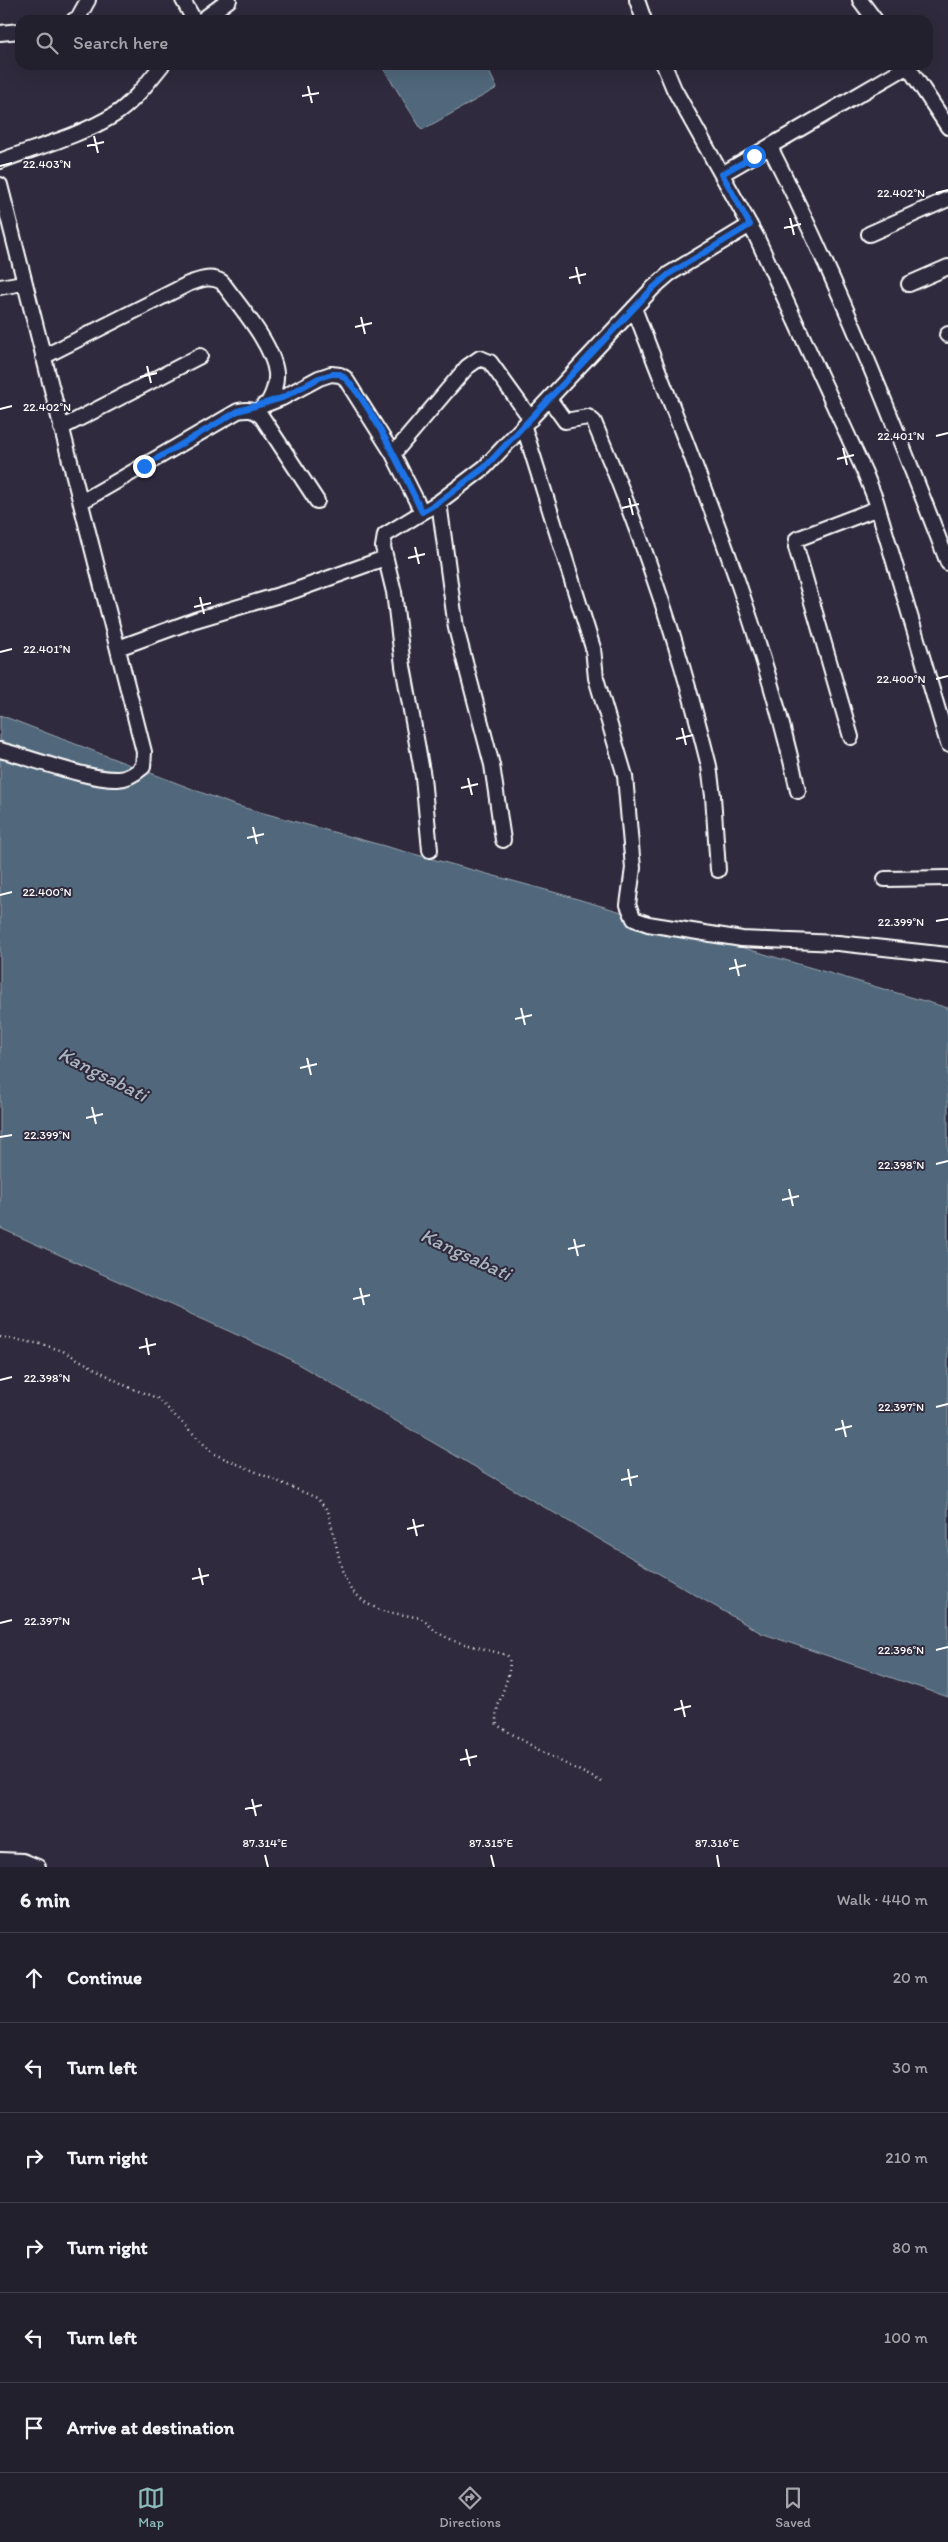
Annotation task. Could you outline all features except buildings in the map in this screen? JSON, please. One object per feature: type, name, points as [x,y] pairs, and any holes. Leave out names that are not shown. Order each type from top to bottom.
[{"type":"street","points":[[80,15],[88,0]]},
{"type":"street","points":[[183,0],[191,15]]},
{"type":"street","points":[[209,15],[229,0]]},
{"type":"street","points":[[637,0],[642,15]]},
{"type":"street","points":[[860,0],[871,15]]},
{"type":"street","points":[[0,33],[15,32]]},
{"type":"street","points":[[0,161],[84,129],[115,114],[141,92],[158,70]]},
{"type":"street","points":[[666,70],[674,88],[750,225],[865,473],[878,508],[948,744]]},
{"type":"street","points":[[722,174],[900,70]]},
{"type":"street","points":[[910,70],[948,127]]},
{"type":"street","points":[[770,147],[807,219],[875,378],[948,563]]},
{"type":"street","points":[[0,185],[23,283],[144,752],[143,767],[134,774],[120,779],[97,777],[0,750]]},
{"type":"street","points":[[869,234],[948,198]]},
{"type":"street","points":[[430,850],[422,769],[403,666],[394,592],[385,558],[383,540],[385,535],[439,502],[485,467],[550,400],[634,308],[669,274],[750,225]]},
{"type":"street","points":[[908,284],[948,267]]},
{"type":"street","points":[[42,357],[188,284],[209,278],[222,282],[273,358],[276,374],[275,391],[268,403]]},
{"type":"street","points":[[0,287],[23,283]]},
{"type":"street","points":[[634,308],[743,600],[774,691],[798,791]]},
{"type":"street","points":[[61,428],[200,356]]},
{"type":"street","points":[[393,454],[466,367],[480,358],[490,362],[528,423],[593,648],[596,678],[625,776],[633,868],[628,905],[634,919],[648,924],[725,937],[838,943],[948,955]]},
{"type":"street","points":[[81,502],[238,411],[268,403],[298,390],[319,378],[340,374],[355,391],[393,454],[422,512]]},
{"type":"street","points":[[550,400],[565,421],[584,416],[594,422],[650,561],[709,766],[714,796],[718,870]]},
{"type":"street","points":[[247,409],[256,411],[262,416],[317,501]]},
{"type":"street","points":[[439,502],[456,628],[492,765],[503,840]]},
{"type":"street","points":[[852,737],[796,547],[797,539],[878,508]]},
{"type":"street","points":[[118,648],[195,620],[296,590],[385,558]]},
{"type":"street","points":[[884,879],[948,878]]},
{"type":"street","points":[[0,1860],[23,1861],[38,1867]]},
{"type":"path","points":[[0,1337],[41,1344],[63,1351],[128,1387],[157,1398],[214,1454],[317,1498],[328,1511],[343,1574],[351,1590],[366,1603],[382,1611],[421,1618],[438,1632],[454,1641],[507,1655],[510,1665],[496,1714],[497,1724],[544,1752],[602,1782]]},
{"type":"water","points":[[384,70],[488,70],[497,88],[422,130]]},
{"type":"water","name":"Kangsabati","points":[[0,715],[234,805],[557,893],[948,1008],[948,1697],[761,1633],[284,1356],[0,1228]]},
{"type":"route","points":[[144,466],[238,411],[282,398],[319,378],[340,374],[355,391],[375,422],[422,512],[463,485],[485,467],[653,288],[669,274],[750,225],[722,174],[754,156]]}]
